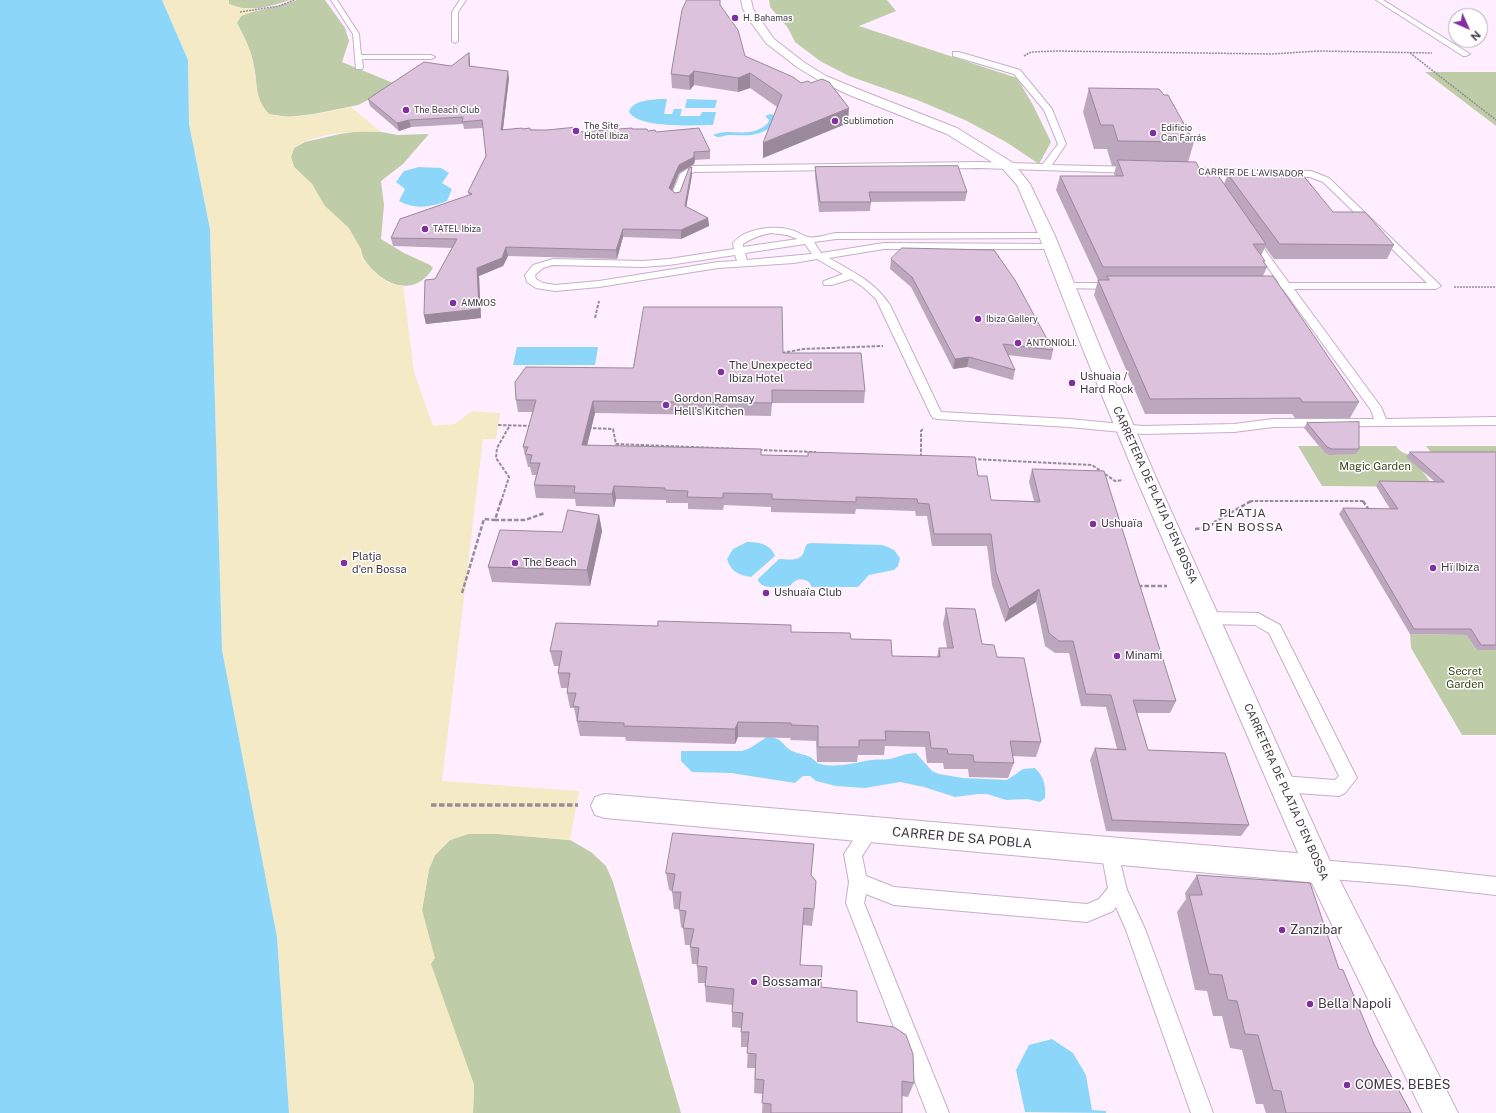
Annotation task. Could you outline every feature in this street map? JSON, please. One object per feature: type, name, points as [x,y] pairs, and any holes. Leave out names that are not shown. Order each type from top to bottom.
[{"type":"street","name":"CARRETERA DE PLATJA D'EN BOSSA","points":[[746,0],[748,9],[755,21],[770,41],[801,65],[822,78],[844,88],[952,131],[1008,166],[1023,184],[1049,241],[1147,480],[1319,869],[1441,1113]]},
{"type":"street","name":"CARRER DE SA POBLA","points":[[605,806],[1319,869]]},
{"type":"lane","points":[[334,0],[356,34],[359,67]]},
{"type":"lane","points":[[455,41],[455,12],[463,0]]},
{"type":"lane","points":[[1379,0],[1466,54]]},
{"type":"lane","points":[[956,54],[1017,72],[1048,109],[1062,144],[1045,168]]},
{"type":"lane","points":[[358,57],[431,57]]},
{"type":"lane","points":[[676,197],[684,174],[692,170],[1008,166],[1147,171]]},
{"type":"lane","name":"CARRER DE L'AVISADOR","points":[[1170,171],[1311,174],[1326,180],[1436,286]]},
{"type":"lane","points":[[743,263],[738,251],[738,243],[746,237],[768,226],[807,240],[819,256],[869,285],[879,295],[937,415],[1143,430],[1234,428],[1273,422],[1381,423],[1496,421]]},
{"type":"lane","points":[[1247,231],[1377,410],[1381,423]]},
{"type":"lane","points":[[836,236],[1049,241],[897,246],[794,260],[743,263],[664,273],[599,284],[556,288],[540,286],[531,280],[530,275],[533,270],[540,265],[553,262],[643,264],[836,236]]},
{"type":"lane","points":[[828,283],[851,275]]},
{"type":"lane","points":[[1067,286],[1122,286]]},
{"type":"lane","points":[[1247,286],[1436,286]]},
{"type":"lane","points":[[1209,618],[1258,619],[1275,629],[1348,778],[1339,788],[1282,784]]},
{"type":"lane","points":[[870,830],[853,854],[858,882],[855,903],[938,1113]]},
{"type":"lane","points":[[1110,851],[1118,890],[1135,929],[1202,1113]]},
{"type":"lane","points":[[1319,869],[1405,876],[1496,886]]},
{"type":"lane","points":[[858,882],[894,896],[1087,913],[1106,905],[1118,890]]},
{"type":"path","points":[[240,12],[279,6],[294,0]]},
{"type":"path","points":[[1017,72],[1022,66],[1021,57],[1032,52],[1056,51],[1271,54],[1319,51],[1466,54]]},
{"type":"path","points":[[1409,53],[1496,120]]},
{"type":"path","points":[[1436,286],[1496,287]]},
{"type":"path","points":[[595,318],[596,309]]},
{"type":"path","points":[[782,353],[802,349],[903,344]]},
{"type":"path","points":[[832,355],[833,348]]},
{"type":"path","points":[[791,351],[795,355]]},
{"type":"path","points":[[913,456],[921,457],[921,431],[937,415]]},
{"type":"path","points":[[498,425],[538,426]]},
{"type":"path","points":[[495,520],[500,502],[507,489],[509,477],[496,458],[497,448],[511,425]]},
{"type":"path","points":[[583,428],[613,429],[616,444],[748,449]]},
{"type":"path","points":[[756,450],[819,452]]},
{"type":"path","points":[[794,458],[795,451]]},
{"type":"path","points":[[968,459],[1092,465],[1115,481],[1147,480]]},
{"type":"path","points":[[1170,530],[1204,528],[1252,501],[1363,501],[1372,514]]},
{"type":"path","points":[[462,593],[484,519],[525,520],[544,513]]},
{"type":"path","points":[[1131,586],[1195,586]]},
{"type":"path","points":[[431,805],[605,806]]},
{"type":"green space","points":[[229,0],[290,0],[267,7],[252,9],[236,7],[229,4]]},
{"type":"green space","points":[[297,0],[325,0],[345,28],[349,41],[342,62],[403,87],[358,105],[314,114],[288,117],[269,114],[261,103],[257,92],[251,55],[237,23],[241,16],[247,13],[279,6]]},
{"type":"green space","points":[[769,0],[887,0],[896,11],[859,26],[1017,78],[1033,105],[1051,142],[1039,164],[1006,142],[965,120],[917,100],[849,76],[820,61],[795,42],[788,28],[770,7]]},
{"type":"green space","points":[[1425,72],[1496,72],[1496,126]]},
{"type":"green space","points":[[360,131],[381,132],[398,135],[429,134],[403,164],[381,181],[384,205],[381,239],[433,268],[426,277],[411,285],[403,286],[394,284],[378,275],[371,268],[364,259],[361,249],[324,206],[312,184],[294,167],[291,157],[294,148],[305,142]]},
{"type":"green space","name":"Magic Garden","points":[[1298,446],[1319,446],[1324,452],[1353,446],[1396,446],[1399,450],[1407,454],[1417,455],[1432,454],[1426,446],[1496,446],[1496,458],[1423,472],[1434,487],[1322,486]]},
{"type":"green space","name":"Secret Garden","points":[[1410,634],[1466,635],[1477,650],[1496,650],[1496,735],[1462,735],[1411,648]]},
{"type":"green space","points":[[468,834],[499,834],[570,840],[591,852],[606,866],[613,882],[681,1113],[473,1113],[474,1085],[430,964],[422,910],[429,869],[435,855],[450,840]]},
{"type":"sand","name":"Platja d'en Bossa","points":[[162,0],[229,0],[229,4],[242,8],[254,8],[255,11],[241,16],[237,23],[251,55],[257,92],[261,103],[269,114],[289,117],[351,107],[381,132],[348,132],[324,136],[303,143],[294,148],[291,157],[294,167],[312,184],[325,206],[349,228],[361,249],[362,258],[374,272],[387,282],[395,285],[403,285],[414,372],[433,426],[455,424],[472,411],[500,413],[496,439],[483,439],[442,781],[579,791],[570,840],[499,834],[468,834],[450,840],[435,855],[429,869],[422,910],[435,958],[431,964],[474,1085],[473,1113],[289,1113],[277,937],[222,650],[210,229],[189,124],[188,60]]},
{"type":"water","points":[[0,0],[162,0],[188,60],[189,124],[210,229],[222,650],[277,937],[289,1113],[0,1113]]},
{"type":"water","points":[[667,99],[664,114],[672,114],[674,109],[682,109],[680,116],[700,116],[702,112],[716,112],[713,125],[655,124],[635,117],[629,112],[633,105],[637,103]]},
{"type":"water","points":[[687,99],[717,100],[715,108],[685,108]]},
{"type":"water","points":[[770,114],[774,115],[772,127],[760,133],[719,137],[713,135],[727,132],[754,131],[768,123],[769,120],[765,116]]},
{"type":"water","points":[[419,167],[441,168],[449,173],[442,183],[452,189],[447,201],[435,205],[417,207],[399,201],[405,189],[396,182],[404,171]]},
{"type":"water","points":[[517,347],[598,347],[595,365],[513,365]]},
{"type":"water","points":[[747,542],[764,544],[773,552],[775,556],[751,577],[733,570],[727,559],[733,549]]},
{"type":"water","points":[[807,544],[882,545],[894,550],[900,558],[898,566],[894,570],[869,575],[858,587],[812,587],[809,582],[801,579],[796,580],[790,586],[771,587],[760,583],[758,579],[779,559],[792,560],[801,557]]},
{"type":"water","points":[[767,737],[779,740],[792,751],[810,757],[819,763],[826,765],[852,764],[889,759],[916,753],[932,771],[939,774],[963,778],[1007,780],[1023,769],[1035,768],[1044,782],[1045,798],[1040,802],[1027,799],[1006,800],[987,794],[955,797],[924,787],[900,782],[865,788],[836,786],[816,781],[810,776],[803,776],[795,783],[731,773],[692,772],[681,761],[681,751],[742,751],[750,748]]},
{"type":"water","points":[[1052,1039],[1073,1053],[1086,1075],[1092,1110],[1106,1111],[1106,1113],[1025,1112],[1016,1070],[1029,1045]]},
{"type":"building","points":[[687,0],[720,0],[720,5],[738,30],[745,56],[793,77],[801,83],[808,81],[811,83],[822,79],[829,82],[849,108],[763,143],[782,95],[750,73],[738,78],[694,71],[689,76],[671,74],[682,10]]},
{"type":"building","points":[[469,53],[469,66],[508,71],[501,130],[530,128],[530,130],[547,130],[577,127],[579,132],[632,128],[647,129],[648,131],[655,130],[656,132],[699,128],[710,151],[694,152],[694,157],[679,165],[669,188],[675,193],[680,192],[689,168],[692,167],[685,206],[708,218],[681,230],[623,229],[616,250],[506,247],[502,258],[477,268],[479,309],[424,315],[425,280],[435,279],[457,239],[391,238],[400,219],[472,194],[468,192],[486,156],[482,120],[462,122],[463,117],[409,120],[397,123],[368,99],[424,62],[451,66]]},
{"type":"building","points":[[1089,88],[1159,89],[1164,95],[1168,95],[1194,142],[1118,141],[1113,125],[1101,125]]},
{"type":"building","points":[[1118,160],[1196,162],[1202,174],[1217,174],[1266,244],[1253,244],[1265,261],[1263,261],[1267,267],[1103,267],[1060,176],[1123,176]]},
{"type":"building","points":[[958,166],[967,192],[869,192],[871,202],[820,202],[815,167]]},
{"type":"building","points":[[1228,174],[1302,174],[1333,212],[1365,212],[1394,245],[1280,244]]},
{"type":"building","name":"Ibiza Gallery","points":[[902,248],[994,250],[1015,280],[1053,350],[1003,344],[1015,370],[969,357],[955,359],[912,277],[891,259]]},
{"type":"building","points":[[1107,276],[1273,276],[1359,402],[1303,402],[1300,398],[1150,399],[1098,280],[1109,280]]},
{"type":"building","points":[[644,307],[782,307],[783,353],[861,353],[865,391],[772,390],[772,403],[593,401],[582,445],[761,449],[761,455],[808,456],[808,452],[975,457],[978,476],[987,476],[991,500],[1040,502],[1032,469],[1104,471],[1176,701],[1133,700],[1148,750],[1225,753],[1249,825],[1112,820],[1095,748],[1126,750],[1111,695],[1086,694],[1073,641],[1059,641],[1049,633],[1039,589],[1009,609],[996,572],[991,534],[934,534],[929,504],[918,503],[917,499],[856,497],[856,502],[772,499],[772,494],[723,493],[723,498],[687,497],[688,491],[665,490],[665,488],[614,486],[612,494],[574,493],[575,486],[534,485],[540,463],[530,463],[532,455],[525,454],[528,447],[523,447],[536,400],[516,400],[515,382],[526,367],[633,368]]},
{"type":"building","points":[[1359,422],[1359,449],[1332,449],[1327,447],[1307,423]]},
{"type":"building","name":"Hï Ibiza","points":[[1410,452],[1496,452],[1496,645],[1481,645],[1471,629],[1414,629],[1343,508],[1398,509],[1379,481],[1444,482]]},
{"type":"building","points":[[568,510],[599,515],[587,570],[488,567],[500,530],[562,532]]},
{"type":"building","points":[[946,608],[975,609],[982,644],[994,645],[997,657],[1024,658],[1041,742],[1010,741],[1014,763],[974,762],[973,755],[948,754],[947,749],[931,748],[929,732],[885,731],[886,740],[859,740],[859,747],[818,747],[818,726],[791,725],[791,723],[738,722],[735,729],[624,726],[624,723],[577,721],[579,707],[573,706],[576,693],[567,693],[570,673],[558,673],[562,651],[550,651],[556,623],[658,626],[658,621],[791,625],[791,632],[850,633],[851,639],[891,640],[892,656],[940,657],[939,648],[953,648]]},
{"type":"building","name":"Bossamar","points":[[673,833],[814,844],[811,875],[816,881],[814,909],[804,908],[800,965],[822,966],[821,987],[857,991],[857,1022],[894,1027],[906,1035],[913,1054],[914,1083],[902,1081],[902,1113],[771,1113],[771,1104],[762,1103],[764,1080],[755,1079],[756,1054],[747,1053],[749,1032],[741,1032],[743,1013],[732,1012],[734,989],[705,986],[707,967],[697,966],[699,948],[690,947],[694,929],[683,928],[686,911],[679,910],[681,892],[672,892],[675,874],[666,873]]},
{"type":"building","points":[[1197,875],[1310,883],[1339,969],[1343,970],[1374,1044],[1411,1113],[1286,1113],[1281,1091],[1273,1090],[1258,1035],[1245,1034],[1237,1001],[1228,1000],[1222,975],[1209,974],[1189,895],[1202,895]]},
{"type":"place","name":"H. Bahamas","points":[[735,18]]},
{"type":"place","name":"The Beach Club","points":[[406,110]]},
{"type":"place","name":"Sublimotion","points":[[835,121]]},
{"type":"place","name":"The Site Hotel Ibiza","points":[[576,131]]},
{"type":"place","name":"Edificio Can Farrás","points":[[1153,133]]},
{"type":"place","name":"TATEL Ibiza","points":[[425,229]]},
{"type":"place","name":"AMMOS","points":[[453,303]]},
{"type":"place","name":"Ibiza Gallery","points":[[978,319]]},
{"type":"place","name":"ANTONIOLI.","points":[[1018,343]]},
{"type":"place","name":"The Unexpected Ibiza Hotel","points":[[721,372]]},
{"type":"place","name":"Ushuaia / Hard Rock","points":[[1072,383]]},
{"type":"place","name":"Gordon Ramsay Hell's Kitchen","points":[[666,405]]},
{"type":"place","name":"Ushuaïa","points":[[1093,524]]},
{"type":"place","name":"Platja d'en Bossa","points":[[344,563]]},
{"type":"place","name":"The Beach","points":[[515,563]]},
{"type":"place","name":"Hï Ibiza","points":[[1433,568]]},
{"type":"place","name":"Ushuaïa Club","points":[[766,593]]},
{"type":"place","name":"Minami","points":[[1117,656]]},
{"type":"place","name":"Zanzibar","points":[[1282,930]]},
{"type":"place","name":"Bossamar","points":[[754,982]]},
{"type":"place","name":"Bella Napoli","points":[[1310,1004]]},
{"type":"place","name":"COMES, BEBES","points":[[1347,1085]]},
{"type":"district","name":"PLATJA D'EN BOSSA","points":[[1243,520]]}]
